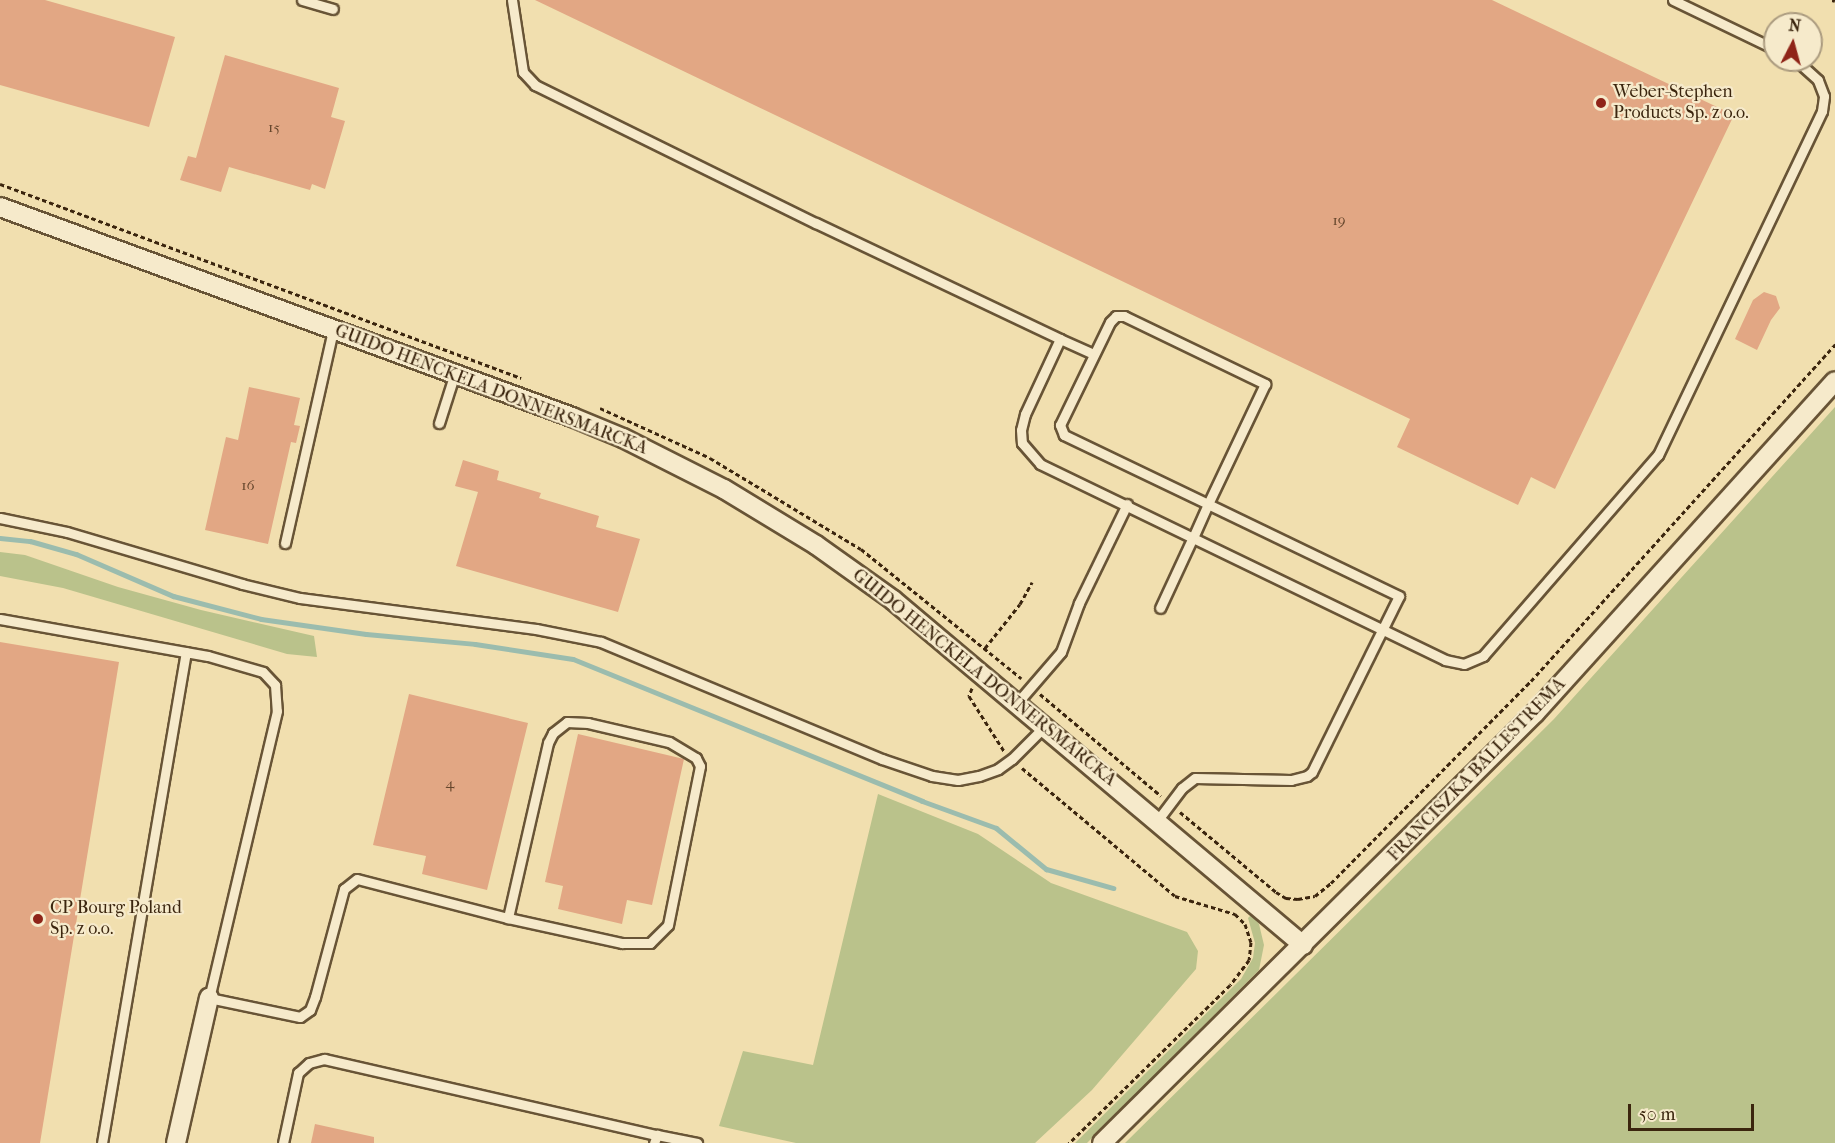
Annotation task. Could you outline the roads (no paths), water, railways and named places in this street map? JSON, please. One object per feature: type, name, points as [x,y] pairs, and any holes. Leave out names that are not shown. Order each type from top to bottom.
[{"type":"street","name":"GUIDO HENCKELA DONNERSMARCKA","points":[[0,207],[454,373],[623,438],[696,474],[763,511],[816,545],[893,600],[1303,945]]},
{"type":"street","name":"FRANCISZKA BALLESTREMA","points":[[1102,1143],[1542,706],[1835,381]]},
{"type":"street","points":[[176,1143],[209,998]]},
{"type":"lane","points":[[302,0],[333,9]]},
{"type":"lane","points":[[512,0],[523,72],[535,85],[816,223],[1094,354]]},
{"type":"lane","points":[[1673,0],[1763,43]]},
{"type":"lane","points":[[1060,339],[1025,414],[1020,430],[1022,443],[1040,464],[1127,504],[1445,660],[1464,664],[1483,656],[1658,455],[1822,111],[1824,96],[1818,80],[1811,72]]},
{"type":"lane","points":[[1157,821],[1182,788],[1195,778],[1291,780],[1307,777],[1316,767],[1399,596],[1208,504],[1064,435],[1060,425],[1110,322],[1116,316],[1124,316],[1265,384],[1208,504],[1160,608]]},
{"type":"lane","points":[[285,543],[333,330]]},
{"type":"lane","points":[[439,423],[454,373]]},
{"type":"lane","points":[[1017,703],[1061,652],[1079,603],[1127,504]]},
{"type":"lane","points":[[0,518],[67,532],[242,584],[300,598],[536,629],[601,642],[882,759],[932,776],[958,780],[998,769],[1012,759],[1045,726]]},
{"type":"lane","points":[[0,619],[186,652],[263,672],[275,685],[277,711],[209,998],[300,1017],[310,1010],[344,889],[357,879],[508,918],[622,943],[650,943],[668,925],[700,766],[696,758],[669,742],[588,723],[567,723],[553,733],[548,742],[508,918]]},
{"type":"lane","points":[[102,1143],[186,652]]},
{"type":"lane","points":[[283,1143],[298,1073],[309,1063],[324,1059],[656,1139],[697,1143]]},
{"type":"waterway","points":[[0,538],[30,541],[76,554],[173,596],[261,619],[366,634],[475,644],[573,659],[922,801],[996,828],[1046,869],[1113,888]]},
{"type":"place","name":"Weber-Stephen Products Sp. z o.o.","points":[[1601,103]]},
{"type":"place","name":"CP Bourg Poland Sp. z o.o.","points":[[38,919]]}]
